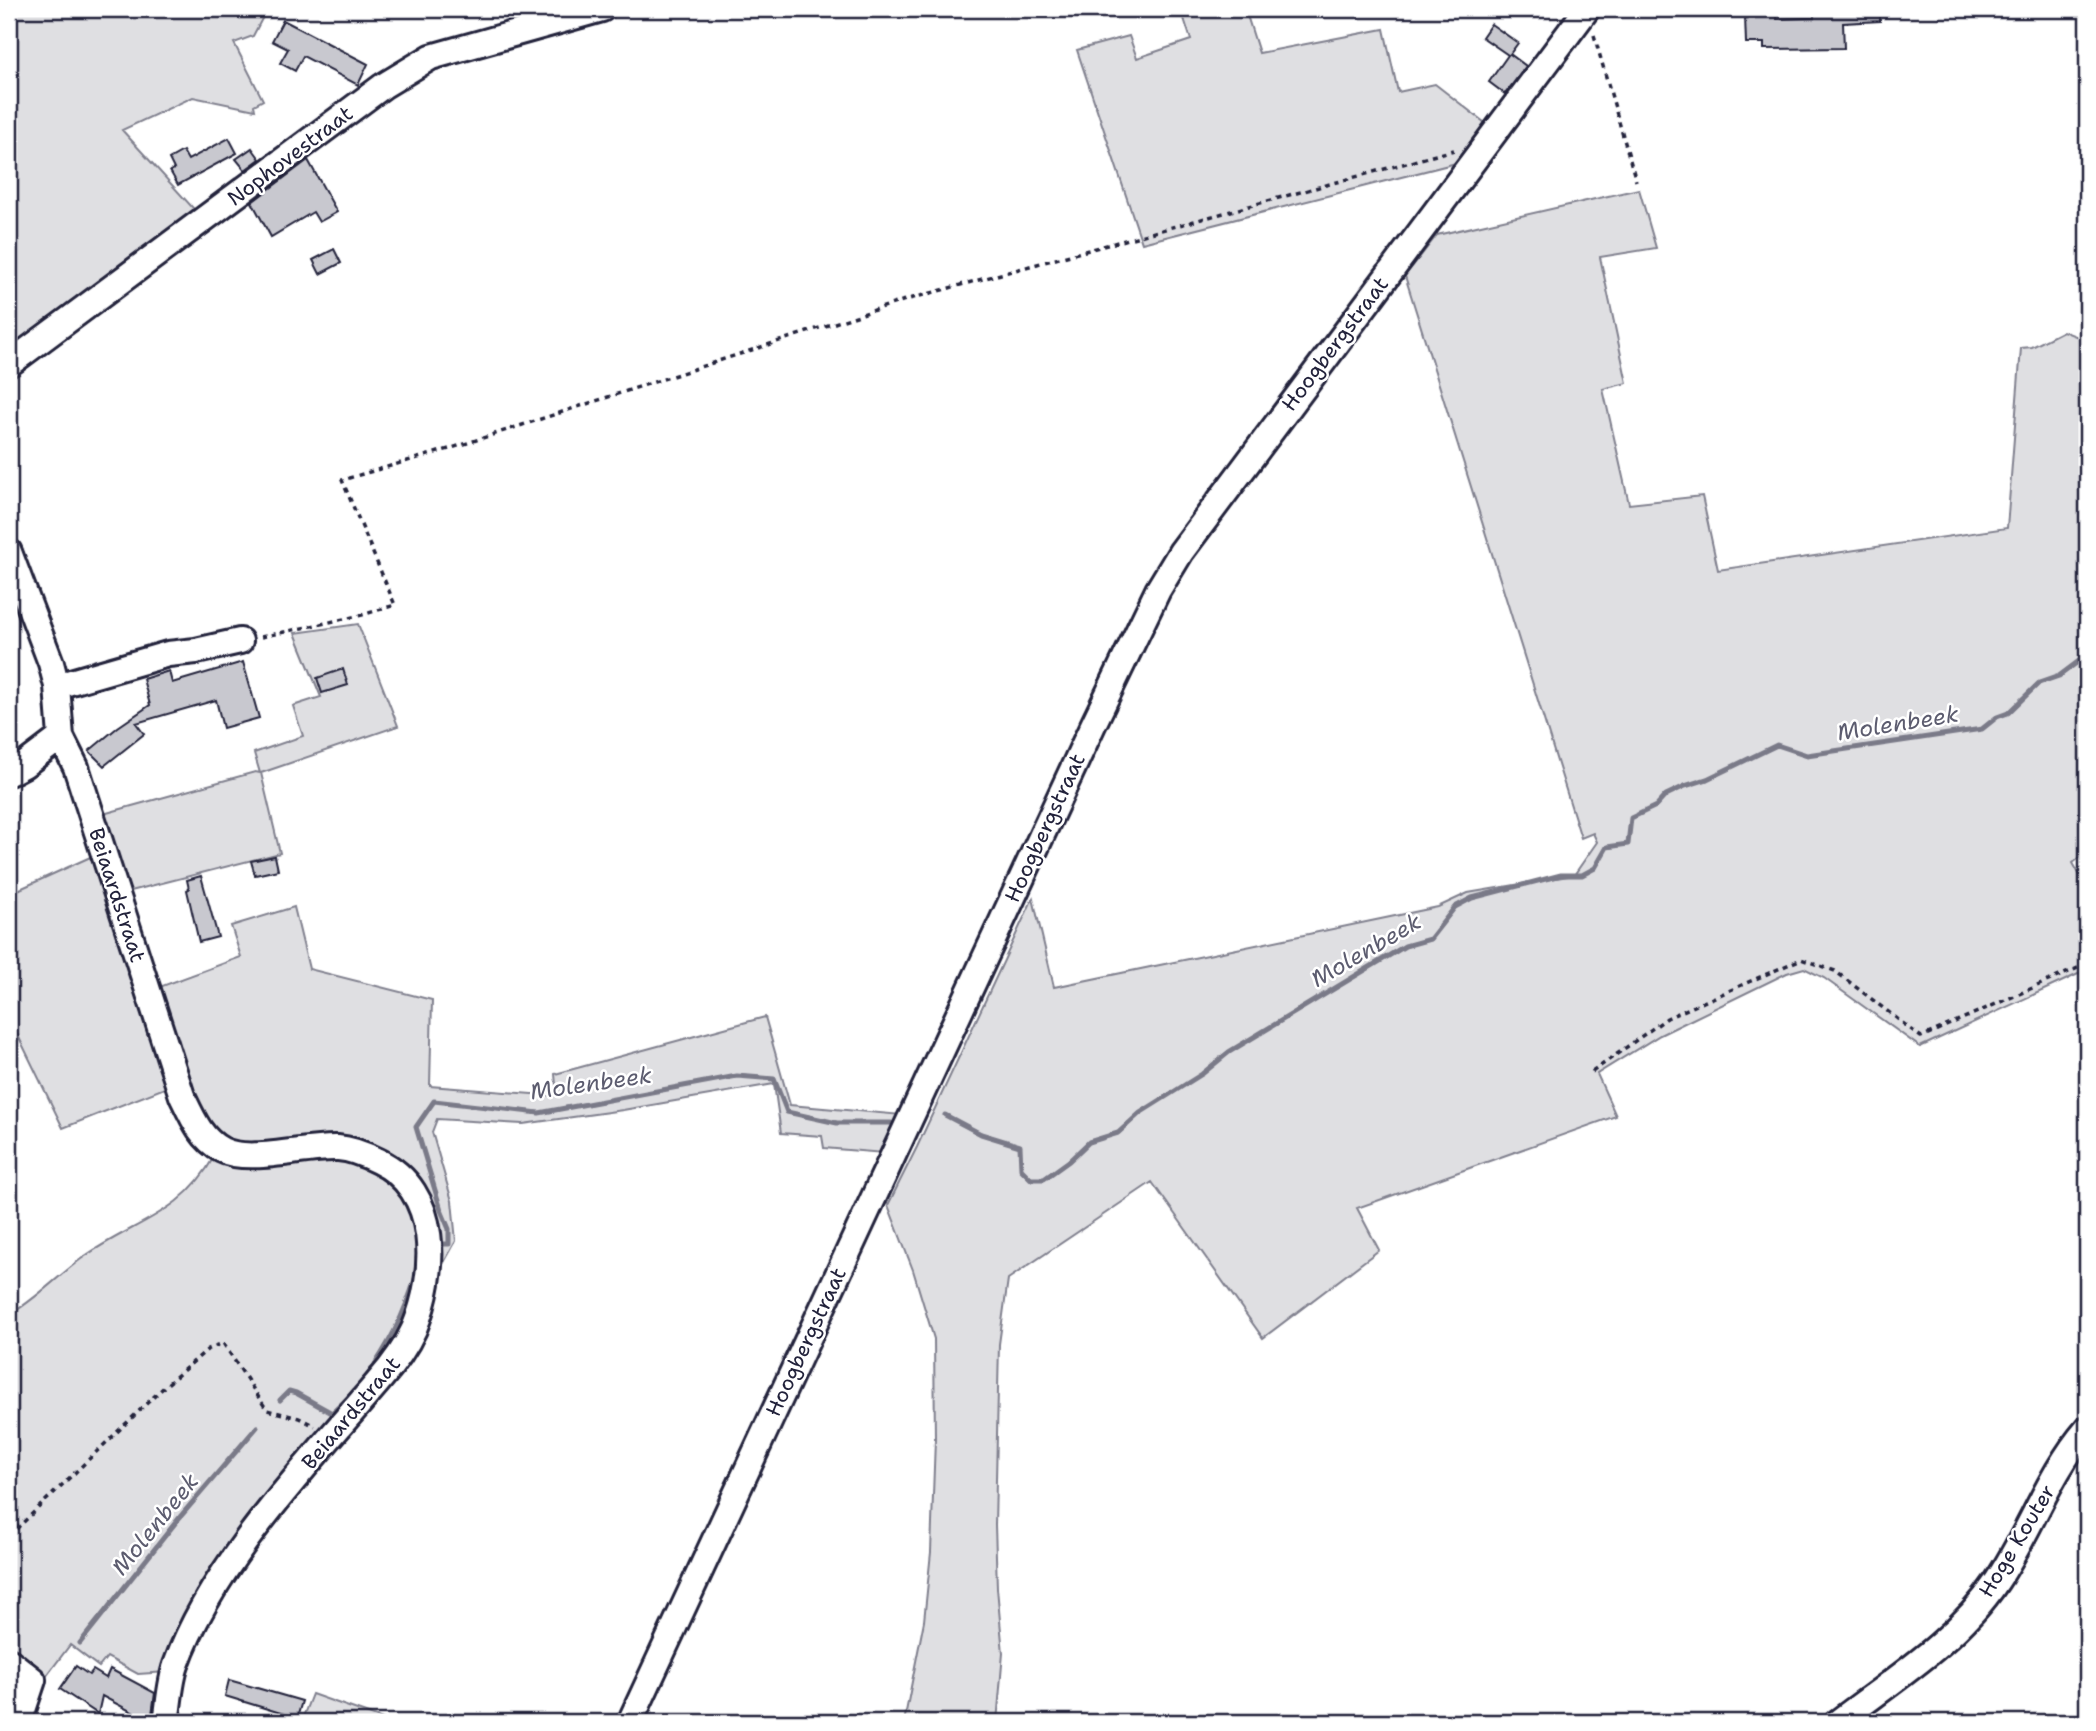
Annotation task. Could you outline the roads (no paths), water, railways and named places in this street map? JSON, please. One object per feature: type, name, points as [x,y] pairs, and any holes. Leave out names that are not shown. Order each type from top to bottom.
[{"type":"street","name":"Nophovestraat","points":[[9,364],[383,86],[419,63],[448,51],[602,9]]},
{"type":"street","name":"Hoogbergstraat","points":[[630,1722],[1081,750],[1158,590],[1181,552],[1259,445],[1587,9]]},
{"type":"street","name":"Beiaardstraat","points":[[9,552],[44,643],[57,686],[61,737],[76,767],[182,1096],[205,1138],[224,1152],[255,1155],[338,1148],[364,1154],[388,1166],[410,1184],[424,1211],[429,1243],[428,1271],[414,1328],[398,1359],[267,1514],[222,1577],[197,1619],[175,1667],[166,1722]]},
{"type":"street","points":[[57,686],[168,654],[240,641]]},
{"type":"street","points":[[9,773],[61,737]]},
{"type":"street","name":"Hoge Kouter","points":[[1838,1722],[1956,1629],[1978,1608],[2012,1557],[2065,1460],[2087,1429]]},
{"type":"street","points":[[9,1661],[33,1680],[19,1722]]},
{"type":"waterway","name":"Molenbeek","points":[[945,1115],[981,1134],[1020,1146],[1021,1169],[1031,1179],[1044,1179],[1089,1142],[1118,1133],[1140,1113],[1202,1074],[1229,1052],[1405,946],[1430,939],[1455,907],[1472,898],[1561,875],[1582,875],[1595,868],[1607,847],[1628,844],[1631,818],[1656,806],[1666,795],[1707,779],[1777,745],[1807,755],[1982,729],[1997,717],[2008,713],[2039,683],[2059,676],[2087,655]]},
{"type":"waterway","name":"Molenbeek","points":[[440,1244],[449,1244],[449,1229],[416,1127],[434,1101],[539,1113],[737,1076],[774,1079],[787,1112],[837,1123],[891,1123]]},
{"type":"waterway","name":"Molenbeek","points":[[365,1379],[395,1330],[416,1276]]},
{"type":"waterway","name":"Molenbeek","points":[[280,1400],[289,1391],[332,1413],[354,1392]]},
{"type":"waterway","name":"Molenbeek","points":[[80,1643],[180,1517],[257,1427]]}]
